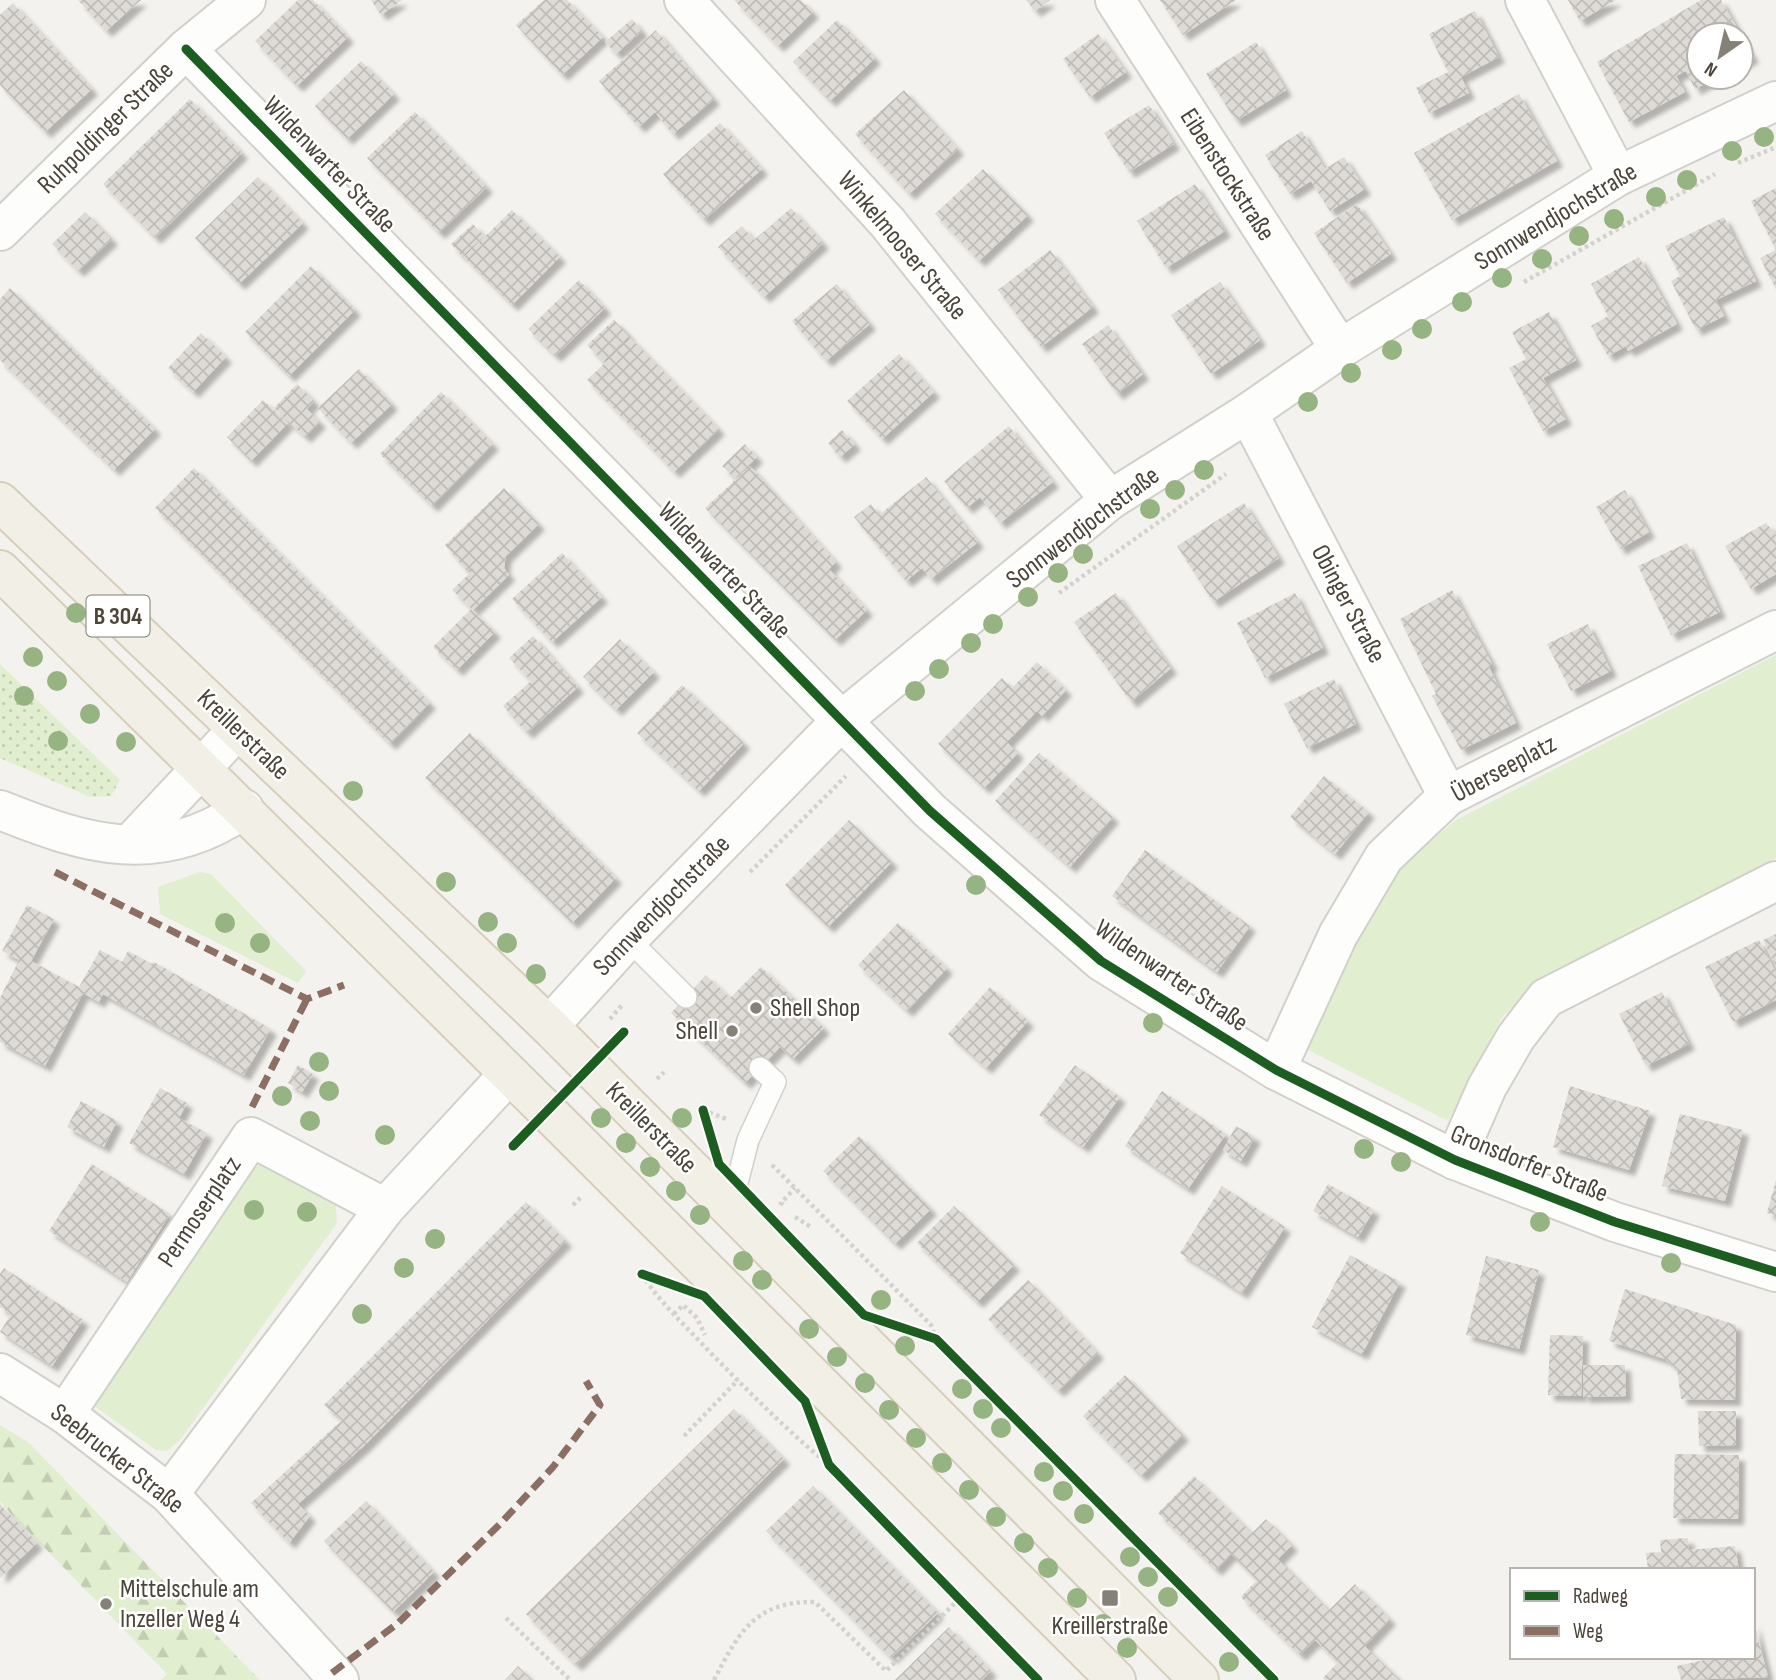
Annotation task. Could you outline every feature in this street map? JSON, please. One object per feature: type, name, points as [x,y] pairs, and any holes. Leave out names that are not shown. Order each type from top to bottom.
[{"type":"main road","name":"Kreillerstraße","points":[[0,502],[549,1026],[1199,1680]]},
{"type":"main road","name":"Kreillerstraße","points":[[0,570],[244,809],[1116,1680]]},
{"type":"street","name":"Ruhpoldinger Straße","points":[[0,232],[186,49],[246,0]]},
{"type":"street","name":"Winkelmooser Straße","points":[[684,0],[887,222],[1110,500]]},
{"type":"street","name":"Eibenstockstraße","points":[[1115,0],[1340,349]]},
{"type":"street","points":[[1525,0],[1618,176]]},
{"type":"street","name":"Wildenwarter Straße","points":[[186,49],[930,811],[1101,961],[1276,1070]]},
{"type":"street","name":"Sonnwendjochstraße","points":[[549,1026],[628,939],[841,721],[1110,500],[1256,429],[1340,349],[1618,176],[1776,102]]},
{"type":"street","name":"Obinger Straße","points":[[1256,429],[1448,796]]},
{"type":"street","name":"Überseeplatz","points":[[1276,1070],[1338,935],[1384,858],[1448,796],[1776,629]]},
{"type":"street","points":[[131,843],[237,730]]},
{"type":"street","points":[[0,810],[72,837],[112,844],[160,844],[192,838],[222,824],[244,809]]},
{"type":"street","points":[[1455,1160],[1487,1087],[1516,1037],[1546,998],[1776,881]]},
{"type":"street","name":"Gronsdorfer Straße","points":[[1276,1070],[1455,1160],[1615,1222],[1776,1272]]},
{"type":"street","points":[[169,1494],[385,1208],[509,1074]]},
{"type":"street","name":"Permoserplatz","points":[[65,1414],[251,1137],[385,1208]]},
{"type":"street","name":"Seebrucker Straße","points":[[0,1373],[65,1414],[169,1494],[332,1678]]},
{"type":"lane","points":[[628,939],[686,997]]},
{"type":"lane","points":[[724,1202],[737,1183],[748,1140],[775,1082],[760,1068]]},
{"type":"path","points":[[1735,164],[1776,147]]},
{"type":"path","points":[[1522,283],[1725,169]]},
{"type":"path","points":[[1054,597],[1256,429]]},
{"type":"path","points":[[743,879],[871,752]]},
{"type":"path","points":[[610,1019],[655,967]]},
{"type":"path","points":[[657,1079],[664,1072]]},
{"type":"path","points":[[703,1110],[725,1119],[748,1140],[931,1325],[936,1339]]},
{"type":"path","points":[[703,1110],[706,1121]]},
{"type":"path","points":[[795,1188],[781,1203],[795,1217],[811,1227]]},
{"type":"path","points":[[573,1205],[582,1196]]},
{"type":"path","points":[[795,1217],[799,1226]]},
{"type":"path","points":[[642,1274],[654,1278]]},
{"type":"path","points":[[642,1274],[654,1294],[785,1429],[829,1465]]},
{"type":"path","points":[[674,1314],[683,1305],[697,1318],[705,1335]]},
{"type":"path","points":[[924,1335],[936,1339]]},
{"type":"path","points":[[684,1436],[738,1380]]},
{"type":"path","points":[[819,1439],[829,1465]]},
{"type":"path","points":[[714,1680],[738,1633],[768,1609],[793,1602],[815,1602],[886,1671],[959,1599]]},
{"type":"path","points":[[506,1618],[570,1680]]},
{"type":"green space","points":[[1776,655],[1776,858],[1531,989],[1502,1017],[1448,1121],[1306,1049],[1351,942],[1397,870],[1456,820]]},
{"type":"green space","points":[[0,664],[120,780],[111,796],[90,797],[0,758]]},
{"type":"green space","points":[[200,872],[211,874],[306,971],[298,983],[160,914],[158,887]]},
{"type":"green space","points":[[272,1159],[335,1193],[337,1223],[180,1440],[167,1451],[156,1450],[94,1406],[91,1393],[244,1173]]},
{"type":"green space","points":[[0,1425],[29,1443],[260,1680],[161,1680],[167,1674],[0,1502]]},
{"type":"building","points":[[78,0],[141,0],[106,31]]},
{"type":"building","points":[[298,0],[313,0],[348,37],[297,86],[255,41]]},
{"type":"building","points":[[371,0],[402,0],[381,15]]},
{"type":"building","points":[[544,0],[567,0],[603,37],[562,75],[516,25]]},
{"type":"building","points":[[734,0],[801,0],[813,12],[778,46]]},
{"type":"building","points":[[1026,0],[1050,0],[1035,11]]},
{"type":"building","points":[[1160,0],[1236,0],[1183,35]]},
{"type":"building","points":[[1568,0],[1616,0],[1580,21]]},
{"type":"building","points":[[1701,0],[1721,0],[1733,21],[1685,21],[1685,72],[1676,76],[1685,92],[1629,122],[1597,62]]},
{"type":"building","points":[[13,3],[92,89],[45,132],[0,85],[0,15]]},
{"type":"building","points":[[1475,11],[1499,57],[1461,77],[1469,93],[1429,113],[1416,88],[1448,72],[1429,34]]},
{"type":"building","points":[[632,19],[642,31],[616,54],[605,42]]},
{"type":"building","points":[[837,20],[875,58],[830,101],[793,62]]},
{"type":"building","points":[[656,30],[714,99],[673,134],[655,112],[639,127],[599,81]]},
{"type":"building","points":[[1098,34],[1126,72],[1090,97],[1063,59]]},
{"type":"building","points":[[1256,42],[1286,90],[1236,121],[1206,74]]},
{"type":"building","points":[[361,61],[394,94],[347,139],[315,106]]},
{"type":"building","points":[[904,90],[958,149],[909,194],[855,134]]},
{"type":"building","points":[[1519,94],[1557,161],[1452,220],[1414,153]]},
{"type":"building","points":[[190,99],[242,153],[155,238],[103,184]]},
{"type":"building","points":[[1149,105],[1174,144],[1129,172],[1104,133]]},
{"type":"building","points":[[415,112],[487,187],[439,233],[367,158]]},
{"type":"building","points":[[720,123],[762,169],[704,220],[663,174]]},
{"type":"building","points":[[1302,131],[1325,169],[1344,157],[1365,189],[1330,211],[1311,181],[1290,194],[1265,155]]},
{"type":"building","points":[[983,169],[1028,215],[979,261],[935,214]]},
{"type":"building","points":[[258,177],[303,223],[239,284],[195,238]]},
{"type":"building","points":[[1195,184],[1225,231],[1166,268],[1137,221]]},
{"type":"building","points":[[1776,188],[1776,250],[1751,201]]},
{"type":"building","points":[[1357,204],[1391,254],[1347,283],[1314,233]]},
{"type":"building","points":[[791,208],[823,243],[764,297],[718,247],[742,226],[754,240]]},
{"type":"building","points":[[512,210],[560,257],[512,305],[464,257]]},
{"type":"building","points":[[85,212],[112,239],[78,271],[52,244]]},
{"type":"building","points":[[1724,217],[1756,281],[1716,300],[1724,316],[1696,330],[1671,281],[1680,276],[1665,246]]},
{"type":"building","points":[[473,224],[484,236],[462,256],[451,244]]},
{"type":"building","points":[[1050,250],[1093,307],[1041,347],[998,290]]},
{"type":"building","points":[[1776,250],[1776,289],[1760,258]]},
{"type":"building","points":[[1639,257],[1677,324],[1628,351],[1626,346],[1608,356],[1591,326],[1608,316],[1591,284]]},
{"type":"building","points":[[311,266],[355,310],[289,376],[245,332]]},
{"type":"building","points":[[579,280],[605,308],[555,356],[528,329]]},
{"type":"building","points":[[1220,282],[1260,340],[1211,374],[1171,315]]},
{"type":"building","points":[[837,284],[870,324],[826,361],[792,321]]},
{"type":"building","points":[[10,288],[155,429],[114,470],[0,360],[0,299]]},
{"type":"building","points":[[1549,312],[1576,360],[1543,378],[1566,419],[1543,431],[1509,368],[1526,359],[1512,332]]},
{"type":"building","points":[[614,320],[630,336],[603,362],[587,345]]},
{"type":"building","points":[[1108,325],[1143,374],[1117,394],[1082,344]]},
{"type":"building","points":[[201,333],[226,357],[193,392],[168,368]]},
{"type":"building","points":[[631,338],[719,429],[674,472],[587,380]]},
{"type":"building","points":[[899,354],[934,392],[882,439],[847,401]]},
{"type":"building","points":[[359,369],[392,404],[351,443],[318,408]]},
{"type":"building","points":[[297,384],[314,401],[307,409],[320,422],[305,437],[274,408]]},
{"type":"building","points":[[441,392],[493,444],[432,506],[380,454]]},
{"type":"building","points":[[263,400],[288,423],[251,461],[227,437]]},
{"type":"building","points":[[1009,426],[1053,482],[1000,523],[980,497],[967,508],[944,481]]},
{"type":"building","points":[[842,430],[855,444],[840,457],[828,443]]},
{"type":"building","points":[[745,444],[757,457],[735,478],[722,466]]},
{"type":"building","points":[[750,466],[836,562],[829,569],[867,610],[835,640],[705,508]]},
{"type":"building","points":[[194,468],[430,703],[390,744],[155,508]]},
{"type":"building","points":[[926,477],[978,542],[931,579],[922,568],[906,581],[854,517],[871,504],[879,515]]},
{"type":"building","points":[[504,488],[539,524],[506,556],[504,568],[509,575],[473,610],[452,590],[475,568],[466,570],[445,545]]},
{"type":"building","points":[[1625,490],[1649,532],[1620,549],[1596,507]]},
{"type":"building","points":[[1244,503],[1279,558],[1213,602],[1177,546]]},
{"type":"building","points":[[1766,523],[1776,535],[1776,574],[1751,589],[1725,546]]},
{"type":"building","points":[[1687,543],[1720,612],[1671,635],[1638,566]]},
{"type":"building","points":[[562,553],[602,597],[552,642],[512,599]]},
{"type":"building","points":[[1452,590],[1492,664],[1489,667],[1516,723],[1461,750],[1432,696],[1436,694],[1400,619]]},
{"type":"building","points":[[1116,593],[1171,668],[1131,702],[1074,622]]},
{"type":"building","points":[[1295,593],[1323,648],[1265,678],[1237,623]]},
{"type":"building","points":[[471,609],[495,632],[457,670],[433,647]]},
{"type":"building","points":[[1588,624],[1611,671],[1571,691],[1547,644]]},
{"type":"building","points":[[533,636],[578,687],[527,733],[503,706],[531,681],[509,658]]},
{"type":"building","points":[[620,639],[654,672],[616,710],[583,677]]},
{"type":"building","points":[[1037,662],[1066,690],[1042,716],[1037,711],[1007,742],[1018,753],[984,788],[938,744],[1002,678],[1012,688]]},
{"type":"building","points":[[1334,679],[1356,724],[1307,748],[1284,704]]},
{"type":"building","points":[[682,685],[744,743],[699,791],[637,733]]},
{"type":"building","points":[[470,733],[616,878],[572,923],[425,778]]},
{"type":"building","points":[[1039,753],[1113,817],[1070,867],[995,801]]},
{"type":"building","points":[[1324,776],[1369,812],[1335,854],[1290,817]]},
{"type":"building","points":[[849,820],[892,862],[828,927],[785,885]]},
{"type":"building","points":[[1145,850],[1250,926],[1217,972],[1112,896]]},
{"type":"building","points":[[27,905],[54,919],[31,961],[79,987],[100,950],[122,962],[128,951],[152,964],[154,962],[271,1029],[244,1075],[103,994],[99,1002],[83,993],[45,1066],[0,1042],[0,998],[19,960],[2,951]]},
{"type":"building","points":[[898,923],[947,968],[907,1011],[858,965]]},
{"type":"building","points":[[1776,934],[1776,966],[1763,940]]},
{"type":"building","points":[[1759,940],[1776,973],[1776,1000],[1733,1022],[1705,967]]},
{"type":"building","points":[[761,967],[824,1028],[793,1059],[780,1047],[745,1083],[671,1013],[706,975],[730,998]]},
{"type":"building","points":[[990,987],[1028,1021],[986,1068],[948,1034]]},
{"type":"building","points":[[1662,992],[1689,1044],[1646,1066],[1619,1014]]},
{"type":"building","points":[[298,1065],[313,1074],[302,1092],[288,1083]]},
{"type":"building","points":[[1075,1065],[1120,1097],[1083,1147],[1039,1115]]},
{"type":"building","points":[[1570,1086],[1650,1111],[1629,1170],[1553,1147]]},
{"type":"building","points":[[160,1088],[187,1103],[179,1118],[207,1133],[184,1174],[129,1143]]},
{"type":"building","points":[[1162,1091],[1226,1134],[1188,1189],[1125,1146]]},
{"type":"building","points":[[81,1101],[117,1121],[104,1147],[67,1127]]},
{"type":"building","points":[[1680,1114],[1743,1130],[1725,1201],[1662,1186]]},
{"type":"building","points":[[1236,1126],[1255,1137],[1241,1161],[1223,1150]]},
{"type":"building","points":[[859,1136],[931,1209],[895,1244],[823,1171]]},
{"type":"building","points":[[92,1164],[170,1214],[127,1282],[49,1231]]},
{"type":"building","points":[[1776,1180],[1776,1215],[1767,1213]]},
{"type":"building","points":[[1328,1184],[1374,1210],[1358,1237],[1313,1211]]},
{"type":"building","points":[[1222,1186],[1285,1227],[1242,1293],[1180,1253]]},
{"type":"building","points":[[526,1202],[566,1241],[366,1444],[298,1504],[310,1516],[289,1543],[251,1503],[342,1420],[324,1405]]},
{"type":"building","points":[[954,1206],[1014,1265],[977,1302],[917,1243]]},
{"type":"building","points":[[1350,1255],[1400,1282],[1362,1354],[1312,1327]]},
{"type":"building","points":[[1486,1256],[1539,1270],[1519,1349],[1466,1335]]},
{"type":"building","points":[[4,1268],[83,1320],[52,1366],[0,1332],[11,1314],[0,1307],[0,1274]]},
{"type":"building","points":[[1028,1280],[1098,1353],[1058,1391],[988,1319]]},
{"type":"building","points":[[1625,1289],[1736,1325],[1735,1400],[1681,1399],[1677,1369],[1665,1359],[1609,1341]]},
{"type":"building","points":[[1550,1335],[1583,1336],[1581,1396],[1548,1395]]},
{"type":"building","points":[[1583,1365],[1625,1365],[1626,1396],[1583,1397]]},
{"type":"building","points":[[1125,1375],[1183,1435],[1141,1476],[1083,1416]]},
{"type":"building","points":[[734,1409],[784,1459],[576,1665],[526,1614]]},
{"type":"building","points":[[1698,1411],[1736,1411],[1736,1445],[1699,1446]]},
{"type":"building","points":[[1675,1454],[1739,1455],[1738,1519],[1673,1518]]},
{"type":"building","points":[[1194,1476],[1252,1533],[1266,1519],[1292,1545],[1278,1559],[1329,1610],[1355,1584],[1390,1619],[1365,1646],[1400,1680],[1325,1680],[1323,1678],[1338,1662],[1315,1640],[1300,1655],[1256,1612],[1241,1597],[1257,1580],[1231,1554],[1216,1570],[1158,1513]]},
{"type":"building","points":[[813,1486],[938,1613],[891,1658],[766,1531]]},
{"type":"building","points":[[366,1501],[434,1572],[393,1612],[324,1541]]},
{"type":"building","points":[[0,1504],[37,1543],[0,1578]]},
{"type":"building","points":[[1688,1538],[1689,1550],[1735,1546],[1739,1568],[1648,1568],[1646,1553],[1661,1552],[1660,1540]]},
{"type":"building","points":[[1755,1626],[1768,1677],[1681,1680],[1677,1666],[1704,1660],[1755,1659]]},
{"type":"building","points":[[949,1627],[991,1671],[982,1680],[895,1680]]},
{"type":"building","points":[[518,1666],[532,1680],[505,1680]]},
{"type":"marked path","points":[[55,872],[307,999],[344,985]]},
{"type":"marked path","points":[[252,1107],[307,999]]},
{"type":"marked path","points":[[332,1673],[397,1624],[500,1524],[553,1467],[600,1405],[586,1381]]},
{"type":"cycle path","points":[[186,49],[930,811],[1101,961],[1276,1070],[1455,1160],[1615,1222],[1776,1272]]},
{"type":"cycle path","points":[[513,1146],[624,1032]]},
{"type":"cycle path","points":[[703,1110],[719,1164],[864,1315],[936,1339],[1274,1680]]},
{"type":"cycle path","points":[[642,1274],[704,1296],[805,1401],[829,1465],[1038,1680]]},
{"type":"place","name":"Shell Shop","points":[[756,1008]]},
{"type":"place","name":"Shell","points":[[732,1031]]},
{"type":"place","name":"Kreillerstraße","points":[[1110,1598]]},
{"type":"place","name":"Mittelschule am Inzeller Weg 4","points":[[106,1604]]}]
